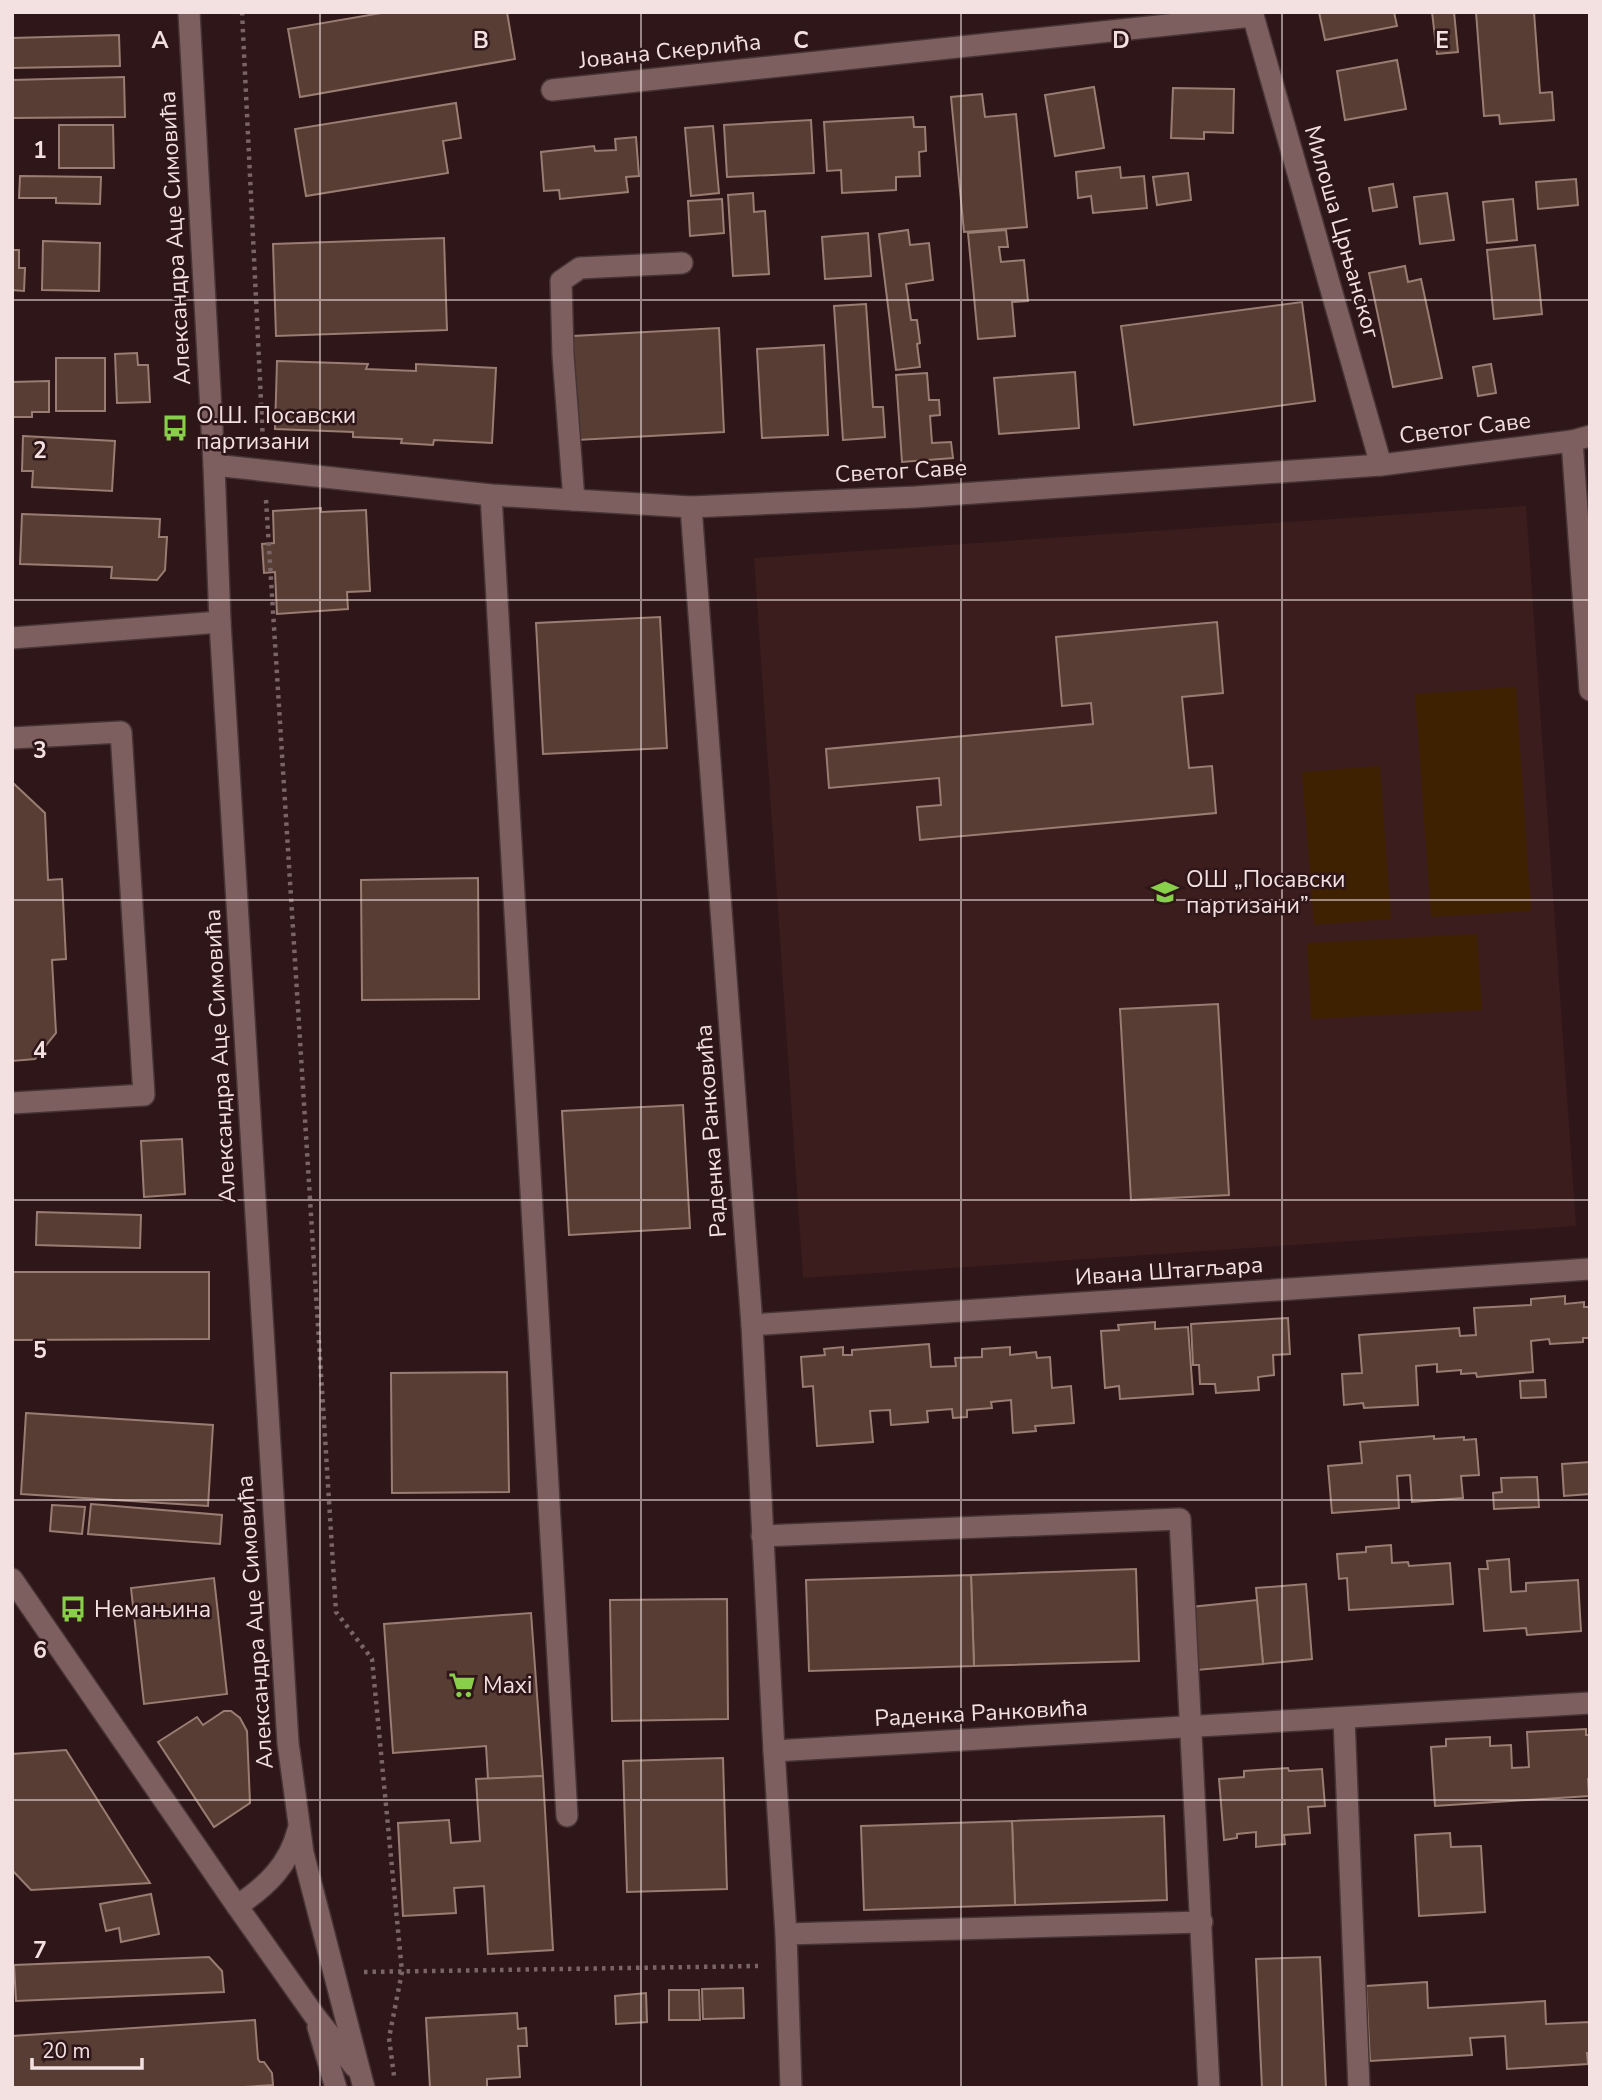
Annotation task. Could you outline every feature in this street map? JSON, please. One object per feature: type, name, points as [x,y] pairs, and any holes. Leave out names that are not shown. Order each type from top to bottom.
[{"type":"street","name":"Александра Аце Симовића","points":[[189,12],[220,622],[288,1743],[299,1828],[310,1880],[361,2080]]},
{"type":"street","name":"Јована Скерлића","points":[[552,90],[1253,14]]},
{"type":"street","name":"Милоша Црњанског","points":[[1253,14],[1381,465]]},
{"type":"street","points":[[574,500],[561,281],[580,268],[682,263]]},
{"type":"street","name":"Светог Саве","points":[[214,465],[491,495],[691,507],[916,497],[1381,465],[1581,438]]},
{"type":"street","points":[[1581,438],[1590,690]]},
{"type":"street","points":[[491,495],[567,1816]]},
{"type":"street","name":"Раденка Ранковића","points":[[691,507],[752,1325],[786,1934],[791,2088]]},
{"type":"street","points":[[12,638],[220,622]]},
{"type":"street","points":[[12,738],[121,732],[144,1095],[12,1103]]},
{"type":"street","name":"Ивана Штагљара","points":[[752,1325],[1590,1269]]},
{"type":"street","points":[[762,1536],[1180,1519],[1209,2088]]},
{"type":"street","points":[[12,1579],[237,1906],[361,2080]]},
{"type":"street","name":"Раденка Ранковића","points":[[774,1751],[1590,1703]]},
{"type":"street","points":[[1344,1718],[1359,2088]]},
{"type":"street","points":[[237,1906],[279,1872],[293,1847],[299,1828]]},
{"type":"street","points":[[786,1934],[1202,1922]]},
{"type":"street","points":[[314,2015],[336,2088]]},
{"type":"path","points":[[242,12],[264,470],[336,1612],[372,1660],[402,1972],[389,2038],[395,2088]]},
{"type":"path","points":[[335,1973],[787,1966]]},
{"type":"shaded area","name":"ОШ „Посавски партизани”","points":[[1526,506],[1576,1226],[803,1278],[754,558]]},
{"type":"shaded area","points":[[1516,687],[1531,911],[1431,917],[1415,694]]},
{"type":"shaded area","points":[[1380,766],[1391,919],[1314,925],[1302,772]]},
{"type":"shaded area","points":[[1477,934],[1482,1010],[1311,1019],[1307,943]]},
{"type":"building","points":[[387,12],[507,12],[515,59],[300,97],[288,29]]},
{"type":"building","points":[[1319,12],[1394,12],[1397,26],[1325,40]]},
{"type":"building","points":[[1432,12],[1454,12],[1458,52],[1437,54]]},
{"type":"building","points":[[1476,12],[1534,12],[1540,93],[1552,92],[1554,120],[1500,124],[1499,115],[1484,116]]},
{"type":"building","points":[[119,35],[120,66],[12,68],[12,38]]},
{"type":"building","points":[[1397,60],[1406,109],[1345,120],[1337,71]]},
{"type":"building","points":[[124,77],[125,117],[12,118],[12,80]]},
{"type":"building","points":[[1094,87],[1104,148],[1055,156],[1045,95]]},
{"type":"building","points":[[1173,88],[1234,89],[1233,133],[1204,132],[1204,139],[1171,138]]},
{"type":"building","points":[[982,94],[985,117],[1016,114],[1027,227],[964,232],[951,97]]},
{"type":"building","points":[[456,103],[461,138],[443,141],[448,173],[306,196],[295,129]]},
{"type":"building","points":[[913,117],[914,127],[925,127],[926,151],[919,152],[920,176],[896,177],[896,190],[842,193],[841,170],[827,171],[824,122]]},
{"type":"building","points":[[811,120],[814,173],[727,177],[724,125]]},
{"type":"building","points":[[59,125],[113,125],[114,168],[59,168]]},
{"type":"building","points":[[713,126],[719,193],[691,196],[685,128]]},
{"type":"building","points":[[636,137],[639,176],[626,177],[628,192],[560,199],[559,190],[544,191],[541,152],[594,146],[595,151],[616,150],[615,139]]},
{"type":"building","points":[[1120,167],[1121,178],[1144,176],[1147,208],[1093,213],[1091,196],[1078,198],[1076,172]]},
{"type":"building","points":[[1188,173],[1191,200],[1157,205],[1153,177]]},
{"type":"building","points":[[20,176],[101,177],[100,204],[56,203],[56,198],[19,198]]},
{"type":"building","points":[[1576,179],[1578,205],[1538,209],[1536,182]]},
{"type":"building","points":[[1393,184],[1397,207],[1373,211],[1369,188]]},
{"type":"building","points":[[753,193],[754,212],[765,211],[769,274],[733,276],[728,195]]},
{"type":"building","points":[[1447,193],[1454,240],[1420,244],[1414,197]]},
{"type":"building","points":[[722,199],[724,233],[690,236],[688,201]]},
{"type":"building","points":[[1513,199],[1517,240],[1487,243],[1483,202]]},
{"type":"building","points":[[908,230],[910,245],[929,243],[933,280],[906,284],[911,320],[917,320],[920,367],[896,370],[879,234]]},
{"type":"building","points":[[1006,230],[1008,247],[999,247],[1001,262],[1024,260],[1028,301],[1012,302],[1015,336],[978,339],[968,233]]},
{"type":"building","points":[[868,233],[871,276],[825,279],[822,237]]},
{"type":"building","points":[[444,238],[447,330],[276,336],[273,244]]},
{"type":"building","points":[[43,241],[100,243],[99,291],[42,290]]},
{"type":"building","points":[[1535,245],[1542,314],[1494,319],[1487,250]]},
{"type":"building","points":[[12,250],[19,250],[19,268],[25,268],[24,291],[12,290]]},
{"type":"building","points":[[1405,266],[1408,282],[1421,279],[1442,378],[1393,387],[1369,273]]},
{"type":"building","points":[[1302,302],[1315,401],[1134,425],[1121,326]]},
{"type":"building","points":[[866,304],[873,407],[883,407],[885,437],[843,440],[834,306]]},
{"type":"building","points":[[719,328],[724,432],[577,440],[573,336]]},
{"type":"building","points":[[824,345],[828,435],[762,438],[757,349]]},
{"type":"building","points":[[137,353],[138,365],[148,365],[150,402],[117,403],[115,354]]},
{"type":"building","points":[[56,358],[105,358],[105,411],[56,411]]},
{"type":"building","points":[[277,361],[368,364],[366,369],[416,371],[416,364],[496,368],[492,443],[434,440],[433,445],[401,443],[402,439],[353,437],[353,432],[275,429]]},
{"type":"building","points":[[1491,364],[1496,393],[1478,396],[1473,367]]},
{"type":"building","points":[[1075,372],[1079,428],[999,434],[994,378]]},
{"type":"building","points":[[927,373],[929,400],[939,400],[940,415],[930,416],[932,443],[951,442],[953,458],[902,462],[896,375]]},
{"type":"building","points":[[49,381],[49,412],[32,412],[32,417],[12,417],[12,382]]},
{"type":"building","points":[[23,436],[115,441],[112,491],[32,487],[33,471],[22,471]]},
{"type":"building","points":[[321,508],[321,512],[366,510],[370,591],[347,592],[348,609],[277,614],[275,572],[264,573],[262,544],[274,543],[273,511]]},
{"type":"building","points":[[22,514],[160,519],[159,537],[167,537],[165,570],[157,580],[111,578],[112,567],[20,564]]},
{"type":"building","points":[[660,617],[667,748],[543,754],[536,623]]},
{"type":"building","points":[[1217,622],[1223,693],[1182,697],[1189,768],[1212,766],[1216,813],[920,840],[917,807],[941,805],[939,778],[829,788],[826,749],[1093,724],[1091,703],[1062,706],[1056,637]]},
{"type":"building","points":[[12,782],[45,813],[48,880],[62,879],[66,959],[52,960],[56,1033],[35,1059],[12,1061]]},
{"type":"building","points":[[478,878],[479,999],[362,1000],[361,880]]},
{"type":"building","points":[[1218,1004],[1229,1195],[1131,1200],[1120,1009]]},
{"type":"building","points":[[683,1105],[690,1228],[569,1235],[562,1111]]},
{"type":"building","points":[[182,1139],[185,1194],[144,1197],[141,1141]]},
{"type":"building","points":[[37,1212],[141,1215],[140,1248],[36,1245]]},
{"type":"building","points":[[12,1272],[209,1272],[209,1339],[12,1340]]},
{"type":"building","points":[[1565,1296],[1565,1304],[1584,1302],[1584,1307],[1590,1307],[1590,1338],[1583,1338],[1583,1342],[1550,1344],[1549,1339],[1531,1341],[1533,1372],[1477,1377],[1476,1373],[1461,1374],[1461,1370],[1437,1372],[1437,1364],[1416,1366],[1418,1405],[1364,1408],[1363,1403],[1344,1405],[1342,1374],[1362,1373],[1359,1335],[1459,1328],[1460,1336],[1476,1335],[1474,1308],[1531,1305],[1531,1299]]},
{"type":"building","points":[[1288,1318],[1290,1354],[1273,1355],[1274,1375],[1258,1377],[1259,1390],[1216,1393],[1215,1384],[1200,1384],[1199,1365],[1193,1365],[1191,1324]]},
{"type":"building","points":[[1155,1322],[1155,1329],[1188,1327],[1193,1394],[1120,1399],[1119,1386],[1105,1388],[1101,1331],[1119,1330],[1118,1325]]},
{"type":"building","points":[[929,1344],[931,1367],[956,1366],[955,1358],[982,1357],[982,1349],[1010,1347],[1010,1355],[1036,1352],[1037,1358],[1050,1357],[1052,1388],[1071,1386],[1074,1423],[1035,1426],[1036,1431],[1013,1433],[1011,1400],[991,1402],[992,1408],[967,1410],[967,1417],[953,1418],[952,1409],[927,1411],[928,1422],[891,1425],[890,1410],[870,1411],[873,1442],[817,1446],[813,1386],[803,1387],[801,1357],[825,1355],[824,1349],[843,1347],[843,1355],[852,1355],[852,1350]]},
{"type":"building","points":[[507,1372],[509,1492],[392,1493],[391,1373]]},
{"type":"building","points":[[1545,1380],[1546,1397],[1521,1398],[1520,1381]]},
{"type":"building","points":[[26,1413],[213,1425],[208,1506],[21,1494]]},
{"type":"building","points":[[1434,1436],[1434,1439],[1476,1439],[1479,1475],[1461,1476],[1463,1498],[1412,1502],[1410,1475],[1397,1476],[1399,1508],[1332,1513],[1328,1466],[1362,1463],[1360,1442]]},
{"type":"building","points":[[1590,1462],[1590,1494],[1564,1496],[1562,1464]]},
{"type":"building","points":[[1537,1477],[1539,1507],[1494,1509],[1493,1493],[1502,1492],[1501,1478]]},
{"type":"building","points":[[91,1504],[222,1515],[220,1544],[88,1534]]},
{"type":"building","points":[[52,1505],[85,1507],[82,1534],[50,1531]]},
{"type":"building","points":[[1391,1545],[1392,1563],[1408,1562],[1409,1566],[1450,1563],[1453,1604],[1349,1610],[1347,1578],[1339,1579],[1337,1554],[1366,1552],[1366,1547]]},
{"type":"building","points":[[1509,1559],[1511,1592],[1526,1591],[1526,1583],[1578,1580],[1581,1631],[1527,1635],[1526,1628],[1484,1631],[1479,1569],[1488,1569],[1487,1561]]},
{"type":"building","points":[[1136,1569],[1139,1661],[974,1666],[971,1575]]},
{"type":"building","points":[[971,1575],[974,1666],[809,1671],[806,1580]]},
{"type":"building","points":[[214,1578],[227,1694],[144,1704],[131,1588]]},
{"type":"building","points":[[1306,1584],[1312,1659],[1263,1664],[1256,1588]]},
{"type":"building","points":[[727,1599],[728,1719],[612,1721],[610,1600]]},
{"type":"building","points":[[1257,1600],[1263,1664],[1197,1670],[1191,1607]]},
{"type":"building","name":"Maxi","points":[[531,1613],[543,1776],[488,1779],[486,1746],[393,1753],[384,1624]]},
{"type":"building","points":[[224,1711],[231,1711],[240,1718],[247,1731],[250,1803],[214,1827],[158,1742],[197,1717],[203,1725]]},
{"type":"building","points":[[1586,1729],[1586,1735],[1590,1735],[1589,1796],[1435,1806],[1431,1747],[1446,1746],[1446,1739],[1490,1737],[1490,1746],[1511,1745],[1512,1768],[1529,1767],[1527,1732]]},
{"type":"building","points":[[66,1750],[150,1883],[31,1890],[12,1870],[12,1754]]},
{"type":"building","points":[[723,1758],[727,1889],[627,1892],[623,1761]]},
{"type":"building","points":[[1288,1768],[1289,1771],[1322,1769],[1325,1806],[1308,1807],[1310,1833],[1284,1835],[1285,1844],[1256,1847],[1256,1832],[1237,1834],[1237,1838],[1224,1840],[1219,1779],[1244,1777],[1244,1771]]},
{"type":"building","points":[[543,1776],[553,1950],[488,1954],[484,1886],[454,1888],[456,1913],[403,1916],[398,1823],[449,1820],[451,1843],[480,1841],[476,1779]]},
{"type":"building","points":[[1164,1816],[1167,1900],[1015,1905],[1012,1821]]},
{"type":"building","points":[[1012,1821],[1015,1905],[864,1910],[861,1826]]},
{"type":"building","points":[[1450,1833],[1451,1847],[1481,1846],[1485,1912],[1419,1916],[1415,1835]]},
{"type":"building","points":[[151,1894],[159,1934],[121,1942],[119,1928],[106,1931],[100,1904]]},
{"type":"building","points":[[209,1957],[222,1971],[224,1992],[16,2001],[14,1965]]},
{"type":"building","points":[[1320,1957],[1326,2088],[1262,2088],[1256,1959]]},
{"type":"building","points":[[1427,1982],[1428,2008],[1545,2001],[1546,2024],[1590,2022],[1588,2064],[1507,2069],[1505,2036],[1470,2038],[1472,2055],[1370,2061],[1366,1986]]},
{"type":"building","points":[[743,1988],[744,2018],[703,2019],[702,1989]]},
{"type":"building","points":[[669,1990],[699,1990],[700,2020],[669,2020]]},
{"type":"building","points":[[646,1993],[647,2022],[616,2024],[615,1996]]},
{"type":"building","points":[[517,2013],[518,2029],[526,2028],[527,2046],[518,2046],[520,2077],[487,2079],[487,2087],[430,2088],[426,2018]]},
{"type":"building","points":[[255,2020],[258,2059],[264,2062],[272,2073],[273,2085],[228,2088],[12,2088],[12,2036]]},
{"type":"place","name":"О.Ш. Посавски партизани","points":[[175,428]]},
{"type":"place","name":"ОШ „Посавски партизани”","points":[[1165,892]]},
{"type":"place","name":"Немањина","points":[[73,1609]]},
{"type":"place","name":"Maxi","points":[[462,1685]]}]
